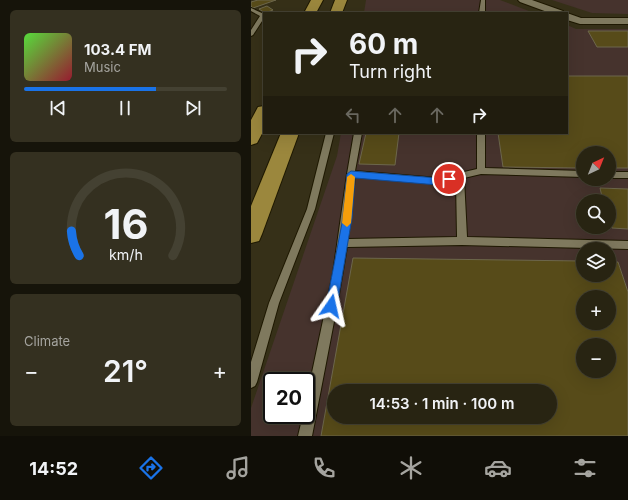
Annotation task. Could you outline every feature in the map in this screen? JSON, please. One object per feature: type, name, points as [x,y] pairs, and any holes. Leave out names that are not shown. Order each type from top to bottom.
[{"type":"highway","points":[[311,12],[317,0]]},
{"type":"highway","points":[[336,12],[341,0]]},
{"type":"highway","points":[[251,139],[263,113]]},
{"type":"highway","points":[[251,234],[290,134]]},
{"type":"street","points":[[523,0],[556,12]]},
{"type":"street","points":[[568,16],[580,21],[628,21]]},
{"type":"lane","points":[[482,12],[483,0]]},
{"type":"lane","points":[[251,9],[263,16],[251,34]]},
{"type":"lane","points":[[251,382],[274,303],[311,209],[330,134]]},
{"type":"lane","points":[[305,436],[343,243],[351,174],[358,134]]},
{"type":"lane","points":[[481,134],[481,171]]},
{"type":"lane","points":[[351,174],[438,182],[481,171],[576,174]]},
{"type":"lane","points":[[616,175],[628,175]]},
{"type":"lane","points":[[460,176],[462,241]]},
{"type":"lane","points":[[343,243],[462,241],[628,245]]},
{"type":"shaded area","points":[[366,0],[500,0],[531,12],[364,12]]},
{"type":"shaded area","points":[[552,0],[628,0],[628,14],[592,13]]},
{"type":"shaded area","points":[[568,25],[576,29],[628,29],[628,436],[251,436],[251,408],[263,373],[263,424],[315,424],[315,372],[263,372],[337,156],[341,134],[568,134]]},
{"type":"building","points":[[258,0],[276,0],[253,8],[251,6],[251,2]]},
{"type":"building","points":[[267,6],[273,10],[264,12],[259,9]]},
{"type":"building","points":[[588,31],[628,31],[628,47],[597,47]]},
{"type":"building","points":[[568,76],[628,76],[628,168],[616,168],[616,146],[576,146],[576,168],[503,167],[498,134],[568,134]]},
{"type":"building","points":[[366,134],[399,134],[395,165],[359,164]]},
{"type":"building","points":[[600,188],[628,189],[628,229],[616,228],[616,194],[601,194]]},
{"type":"building","points":[[353,258],[576,261],[576,282],[616,282],[616,262],[618,262],[628,292],[628,436],[321,436],[327,403],[327,424],[557,424],[557,384],[330,384]]},
{"type":"slow traffic","points":[[347,223],[351,177]]},
{"type":"route","points":[[331,306],[347,218],[351,174],[438,182],[449,179]]}]
